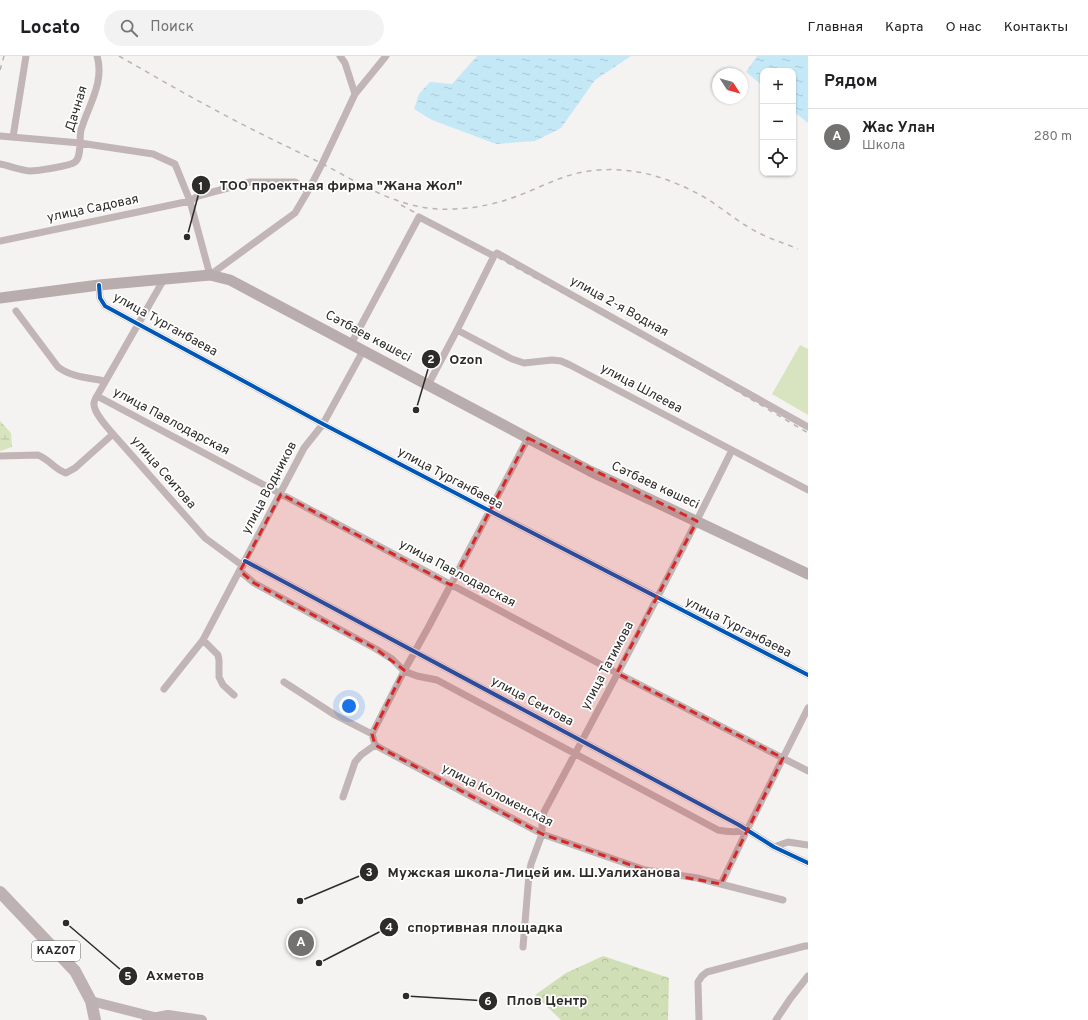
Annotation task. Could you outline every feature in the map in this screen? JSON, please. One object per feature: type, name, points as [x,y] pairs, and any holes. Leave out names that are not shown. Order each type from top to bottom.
[{"type":"highway","name":"KAZ07","points":[[0,892],[74,971],[91,1000],[95,1020]]},
{"type":"main road","name":"Сәтбаев көшесі","points":[[0,298],[99,285],[210,275],[230,280],[590,471],[808,574]]},
{"type":"main road","points":[[91,1000],[154,1017]]},
{"type":"main road","points":[[141,1020],[168,1014],[202,1020]]},
{"type":"street","points":[[13,137],[26,56]]},
{"type":"street","name":"Дачная","points":[[0,164],[30,171],[74,163],[78,158],[81,131],[96,91],[98,77],[97,56]]},
{"type":"street","points":[[340,56],[345,63],[355,94]]},
{"type":"street","points":[[0,136],[80,143],[153,154],[175,164],[190,201],[210,275],[295,213],[324,160],[355,94],[386,56]]},
{"type":"street","name":"улица Садовая","points":[[0,241],[190,201],[198,196],[250,182],[295,182],[308,191]]},
{"type":"street","name":"улица 2-я Водная","points":[[351,344],[419,217],[494,256],[497,252],[808,427]]},
{"type":"street","points":[[428,385],[494,256]]},
{"type":"street","points":[[97,396],[164,279]]},
{"type":"street","name":"улица Турганбаева","points":[[99,285],[100,298],[105,306],[323,424],[808,675]]},
{"type":"street","points":[[16,311],[58,367],[70,374],[105,381]]},
{"type":"street","name":"улица Шлеева","points":[[457,330],[512,359],[524,363],[552,360],[561,361],[570,365],[808,490]]},
{"type":"street","name":"улица Водников","points":[[164,689],[203,640],[304,448],[323,424],[363,351]]},
{"type":"street","name":"улица Сеитова","points":[[97,396],[94,402],[94,407],[113,434],[205,538],[243,566],[414,652],[582,740],[739,825],[774,848],[808,863]]},
{"type":"street","name":"улица Павлодарская","points":[[97,396],[617,674],[808,771]]},
{"type":"street","points":[[0,456],[38,455],[44,457],[60,471],[66,472],[75,468],[113,434]]},
{"type":"street","points":[[343,798],[355,762],[375,745],[372,734],[528,438]]},
{"type":"street","name":"улица Татимова","points":[[523,947],[529,874],[542,834],[544,812],[658,598],[732,450]]},
{"type":"street","name":"улица Сеитова","points":[[243,566],[254,583],[376,649],[392,659],[404,671],[417,676],[437,680],[718,830],[738,833],[747,830]]},
{"type":"street","points":[[203,640],[218,655],[219,677],[223,685],[234,695]]},
{"type":"street","points":[[284,682],[335,715],[372,734]]},
{"type":"street","points":[[721,884],[808,708]]},
{"type":"street","name":"улица Коломенская","points":[[375,745],[542,834],[644,870],[697,878],[783,900]]},
{"type":"street","points":[[774,848],[788,842],[808,845]]},
{"type":"street","points":[[699,1020],[698,982],[707,972],[808,946]]},
{"type":"street","points":[[776,1020],[808,976]]},
{"type":"highlighted area","points":[[528,438],[697,521],[617,673],[783,758],[721,884],[645,870],[542,834],[375,745],[372,734],[404,670],[376,649],[254,583],[240,571],[281,494],[451,585]]},
{"type":"green space","points":[[800,345],[808,349],[808,415],[772,394]]},
{"type":"green space","points":[[0,421],[11,433],[12,447],[0,451]]},
{"type":"green space","points":[[603,956],[669,978],[668,1020],[561,1020],[535,995],[566,973]]},
{"type":"water","points":[[477,56],[631,56],[595,80],[561,128],[535,141],[496,144],[432,120],[414,109],[419,94],[430,82],[452,84]]},
{"type":"water","points":[[757,56],[808,56],[808,123],[796,113],[796,68],[760,68],[760,84],[748,74],[748,69]]},
{"type":"railway","points":[[0,70],[4,56]]},
{"type":"railway","points":[[119,56],[244,125],[368,188],[407,204],[442,209],[475,207],[506,200],[573,174],[601,170],[631,171],[653,175],[684,187],[704,197],[757,232],[798,249]]},
{"type":"railway","points":[[401,205],[661,346],[808,433]]},
{"type":"cycle path","points":[[99,285],[100,298],[105,306],[323,424],[808,675]]},
{"type":"cycle path","points":[[245,561],[739,825],[774,847],[808,863]]},
{"type":"place","name":"ТОО проектная фирма \"Жана Жол\"","points":[[187,237]]},
{"type":"place","name":"Ozon","points":[[416,410]]},
{"type":"place","name":"Мужская школа-Лицей им. Ш.Уалиханова","points":[[300,901]]},
{"type":"place","name":"Ахметов","points":[[66,923]]},
{"type":"place","name":"Жас Улан","points":[[301,943]]},
{"type":"place","name":"спортивная площадка","points":[[319,963]]},
{"type":"place","name":"Плов Центр","points":[[406,996]]}]
